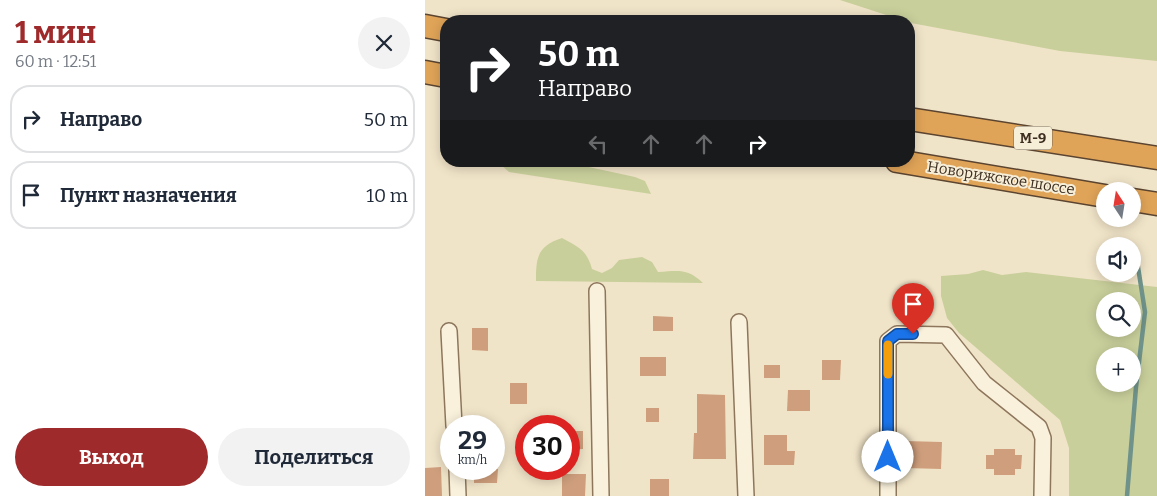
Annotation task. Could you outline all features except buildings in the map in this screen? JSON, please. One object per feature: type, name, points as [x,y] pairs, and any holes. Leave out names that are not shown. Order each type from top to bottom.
[{"type":"highway","points":[[425,26],[440,29]]},
{"type":"highway","points":[[425,72],[440,75]]},
{"type":"highway","name":"М-9","points":[[915,120],[1157,158]]},
{"type":"highway","name":"Новорижское шоссе","points":[[915,164],[1096,194]]},
{"type":"highway","points":[[1141,201],[1157,204]]},
{"type":"street","points":[[597,291],[601,496]]},
{"type":"street","points":[[739,322],[746,496]]},
{"type":"street","points":[[449,331],[453,415]]},
{"type":"street","points":[[888,496],[888,341],[897,334],[946,335],[984,383],[1039,427],[1043,438],[1042,496]]},
{"type":"street","points":[[458,480],[459,496]]},
{"type":"green space","points":[[840,0],[1157,0],[1157,61],[1060,51],[915,24],[915,15],[886,15]]},
{"type":"green space","points":[[503,167],[589,167],[645,181],[651,194],[509,172]]},
{"type":"green space","points":[[562,238],[585,253],[592,269],[602,273],[612,268],[619,260],[642,257],[652,262],[658,272],[677,271],[687,273],[703,283],[536,281],[538,259],[543,249]]},
{"type":"green space","points":[[983,270],[1002,275],[1026,272],[1096,280],[1096,282],[1157,287],[1157,496],[1069,496],[1069,448],[1060,420],[959,333],[947,318],[941,296],[941,276],[968,274]]},
{"type":"waterway","points":[[1127,496],[1136,387],[1145,312],[1140,282]]},
{"type":"slow traffic","points":[[888,345],[888,374]]},
{"type":"route","points":[[888,457],[888,341],[897,334],[913,334]]}]
